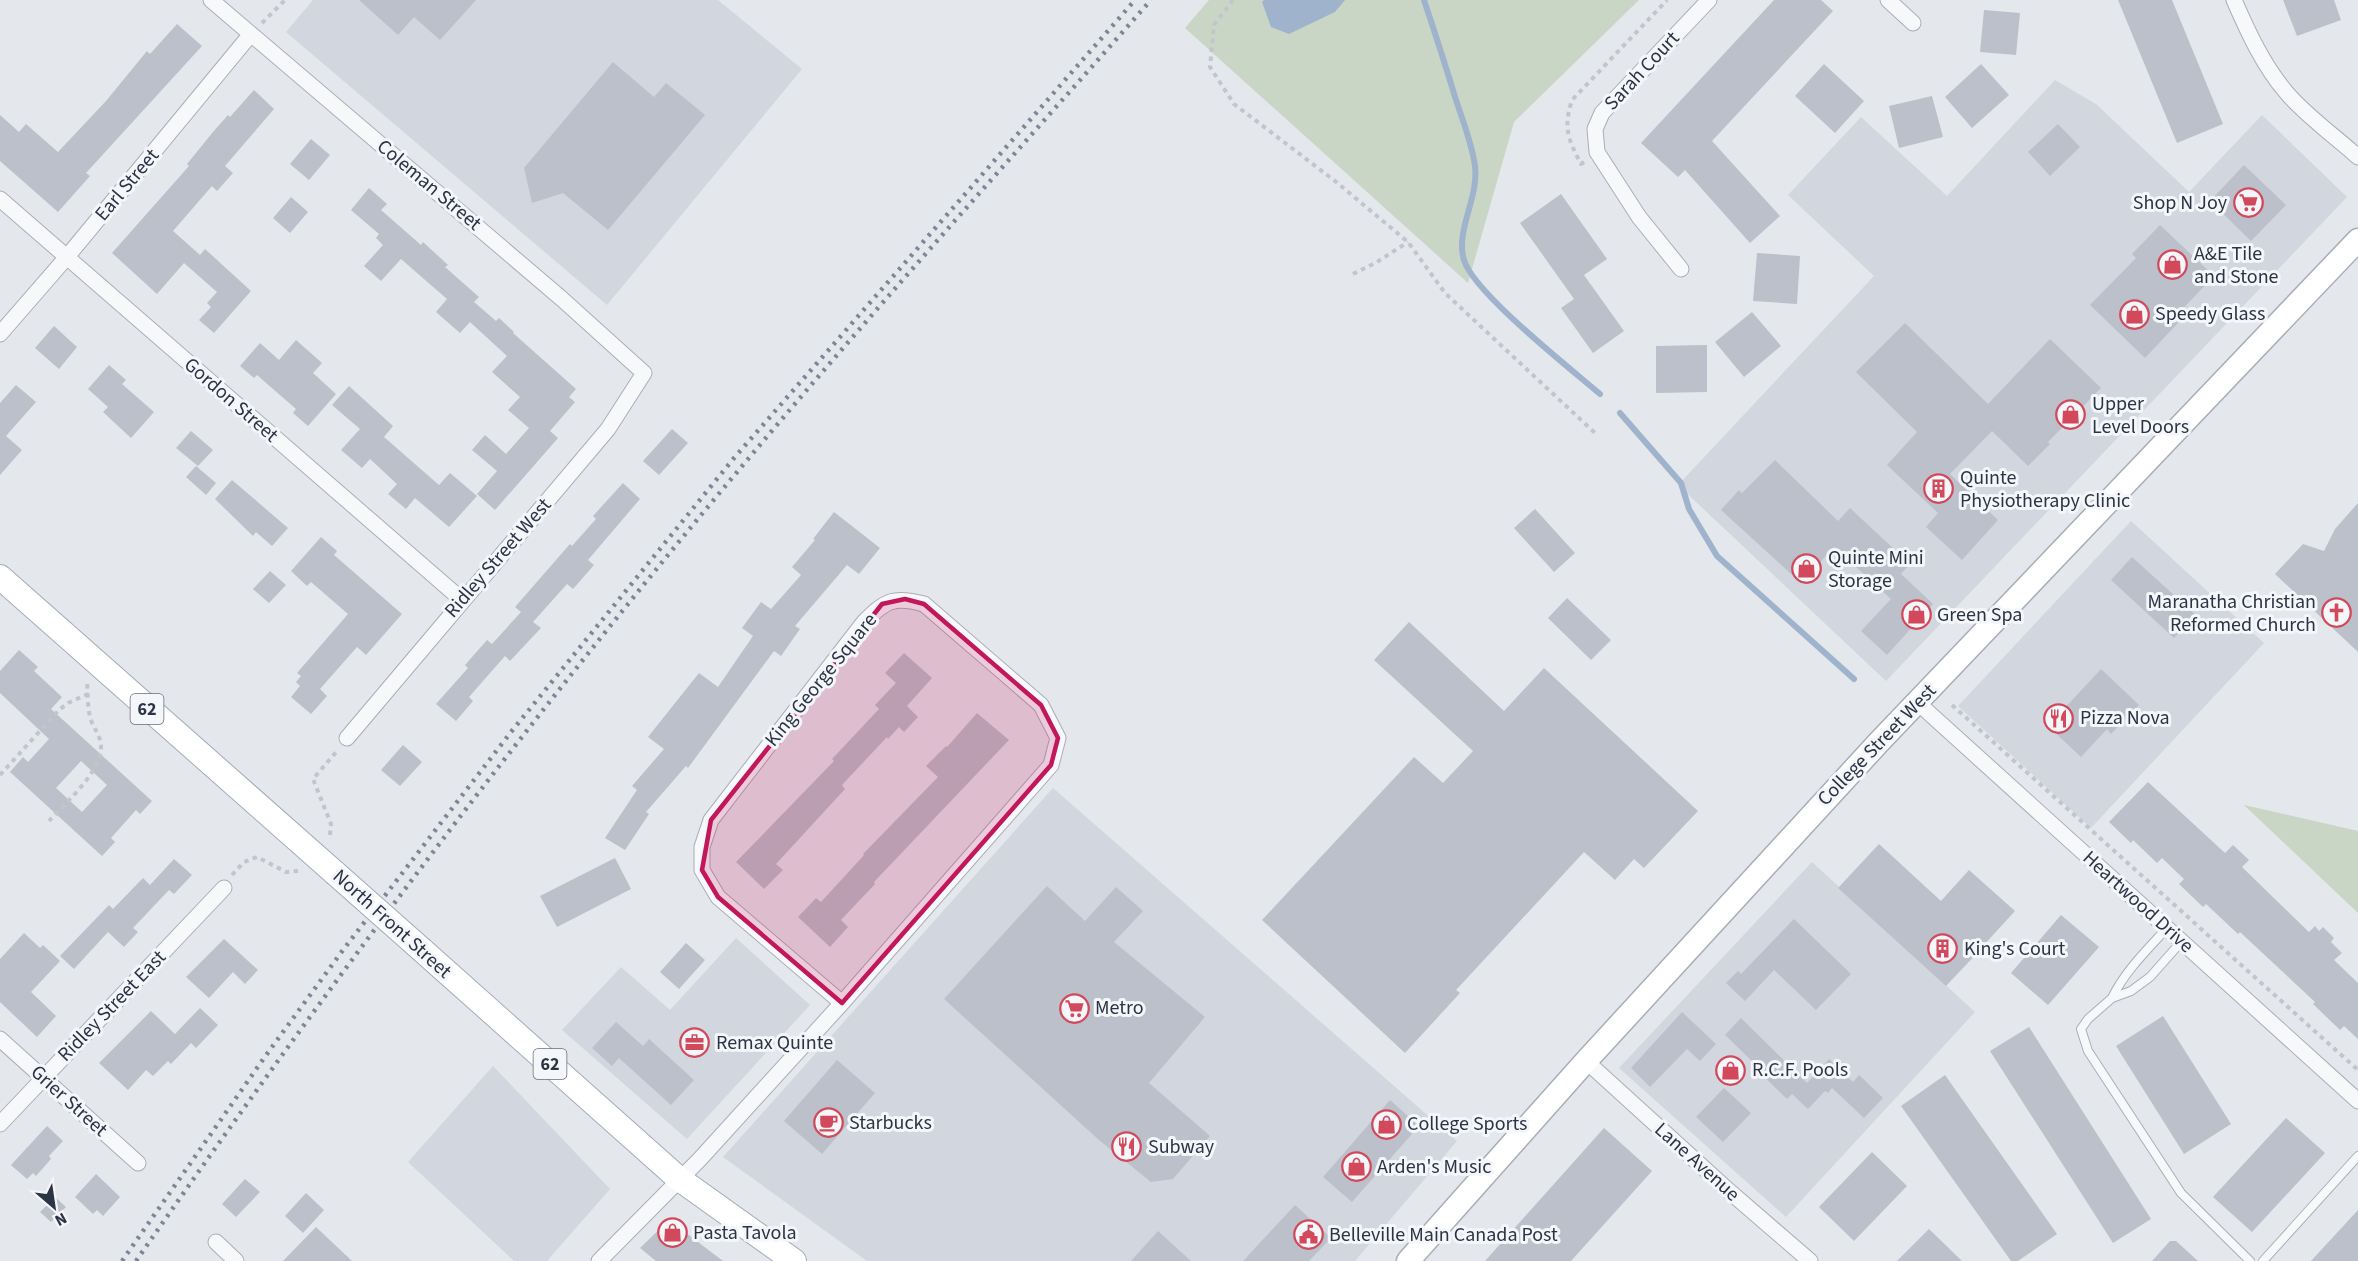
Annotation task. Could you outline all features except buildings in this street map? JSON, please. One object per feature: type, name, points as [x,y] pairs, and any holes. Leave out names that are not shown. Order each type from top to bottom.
[{"type":"main road","name":"College Street West","points":[[1408,1261],[1586,1061],[1878,742],[1918,703],[2358,240]]},
{"type":"main road","name":"North Front Street","points":[[0,577],[678,1178],[794,1261]]},
{"type":"street","name":"Coleman Street","points":[[211,0],[562,298],[644,373]]},
{"type":"street","name":"Sarah Court","points":[[1597,152],[1595,129],[1602,113],[1709,0]]},
{"type":"street","points":[[1888,0],[1913,23]]},
{"type":"street","points":[[2234,0],[2252,40],[2268,68],[2287,93],[2358,157]]},
{"type":"street","name":"Earl Street","points":[[0,334],[66,258],[251,34]]},
{"type":"street","points":[[1597,152],[1639,217],[1681,269]]},
{"type":"street","name":"Gordon Street","points":[[0,199],[462,600]]},
{"type":"street","name":"Ridley Street West","points":[[346,738],[608,429],[644,373]]},
{"type":"street","name":"King George Square","points":[[599,1261],[678,1178],[700,1159],[842,1003],[1051,765],[1058,738],[1041,705],[924,604],[905,599],[882,604],[864,622],[711,820],[702,846],[702,870],[718,897],[842,1003]]},
{"type":"street","name":"Heartwood Drive","points":[[1918,703],[2358,1101]]},
{"type":"street","name":"Ridley Street East","points":[[0,1124],[224,888]]},
{"type":"street","name":"Grier Street","points":[[0,1039],[138,1163]]},
{"type":"street","name":"Lane Avenue","points":[[1586,1061],[1810,1261]]},
{"type":"street","points":[[216,1242],[236,1261]]},
{"type":"lane","points":[[2112,998],[2119,983],[2130,969],[2167,928]]},
{"type":"lane","points":[[2182,941],[2150,977],[2131,991],[2112,998],[2088,1019],[2081,1029],[2088,1051],[2181,1193],[2250,1261]]},
{"type":"lane","points":[[2263,1261],[2358,1156]]},
{"type":"path","points":[[251,34],[285,0]]},
{"type":"path","points":[[1233,0],[1214,25],[1210,67],[1234,104],[1335,181],[1408,242],[1445,293],[1595,433]]},
{"type":"path","points":[[1597,152],[1581,164],[1571,145],[1567,130],[1572,100],[1667,0]]},
{"type":"path","points":[[1353,274],[1408,242]]},
{"type":"path","points":[[49,821],[94,770],[101,753],[99,735],[88,710],[87,682]]},
{"type":"path","points":[[0,775],[59,710],[88,694]]},
{"type":"path","points":[[1952,705],[2358,1070]]},
{"type":"path","points":[[330,835],[331,824],[313,779],[346,738]]},
{"type":"path","points":[[224,888],[244,862],[257,857],[286,872],[298,871]]},
{"type":"highlighted area","points":[[905,599],[924,604],[1041,705],[1058,738],[1051,765],[842,1003],[718,897],[702,870],[711,820],[882,604]]},
{"type":"shaded area","points":[[313,0],[718,0],[802,69],[607,305],[286,32]]},
{"type":"shaded area","points":[[2055,80],[2096,104],[2189,192],[2262,115],[2347,197],[1886,681],[1678,485],[1874,276],[1788,195],[1861,117],[1947,196]]},
{"type":"shaded area","points":[[2131,521],[2264,643],[2091,828],[1958,706]]},
{"type":"shaded area","points":[[1053,788],[1457,1141],[1355,1261],[867,1261],[723,1157]]},
{"type":"shaded area","points":[[1812,862],[1975,1012],[1786,1217],[1619,1068]]},
{"type":"shaded area","points":[[736,938],[810,1005],[687,1139],[562,1030],[621,967],[670,1010]]},
{"type":"shaded area","points":[[493,1066],[610,1189],[547,1261],[514,1261],[408,1162]]},
{"type":"green space","points":[[1209,0],[1639,0],[1514,122],[1468,283],[1185,28]]},
{"type":"green space","points":[[2244,805],[2358,831],[2358,913]]},
{"type":"water","points":[[1264,0],[1345,0],[1335,12],[1289,34],[1271,27],[1262,2]]},
{"type":"waterway","points":[[1424,0],[1472,149],[1475,166],[1474,190],[1462,238],[1464,260],[1471,274],[1503,310],[1600,394]]},
{"type":"waterway","points":[[1620,413],[1681,483],[1689,509],[1717,556],[1854,679]]},
{"type":"railway","points":[[122,1261],[264,1058],[343,950],[511,732],[734,458],[1135,0]]},
{"type":"railway","points":[[136,1261],[355,956],[506,757],[584,659],[793,406],[1151,0]]},
{"type":"place","name":"Shop N Joy","points":[[2248,203]]},
{"type":"place","name":"A&E Tile and Stone","points":[[2173,265]]},
{"type":"place","name":"Speedy Glass","points":[[2134,314]]},
{"type":"place","name":"Upper Level Doors","points":[[2071,415]]},
{"type":"place","name":"Quinte Physiotherapy Clinic","points":[[1939,489]]},
{"type":"place","name":"Quinte Mini Storage","points":[[1807,569]]},
{"type":"place","name":"Maranatha Christian Reformed Church","points":[[2337,613]]},
{"type":"place","name":"Green Spa","points":[[1916,615]]},
{"type":"place","name":"Pizza Nova","points":[[2059,718]]},
{"type":"place","name":"King's Court","points":[[1943,949]]},
{"type":"place","name":"Metro","points":[[1074,1008]]},
{"type":"place","name":"Remax Quinte","points":[[695,1043]]},
{"type":"place","name":"R.C.F. Pools","points":[[1731,1070]]},
{"type":"place","name":"Starbucks","points":[[828,1123]]},
{"type":"place","name":"College Sports","points":[[1386,1124]]},
{"type":"place","name":"Subway","points":[[1127,1147]]},
{"type":"place","name":"Arden's Music","points":[[1356,1167]]},
{"type":"place","name":"Pasta Tavola","points":[[672,1233]]},
{"type":"place","name":"Belleville Main Canada Post","points":[[1308,1235]]}]
